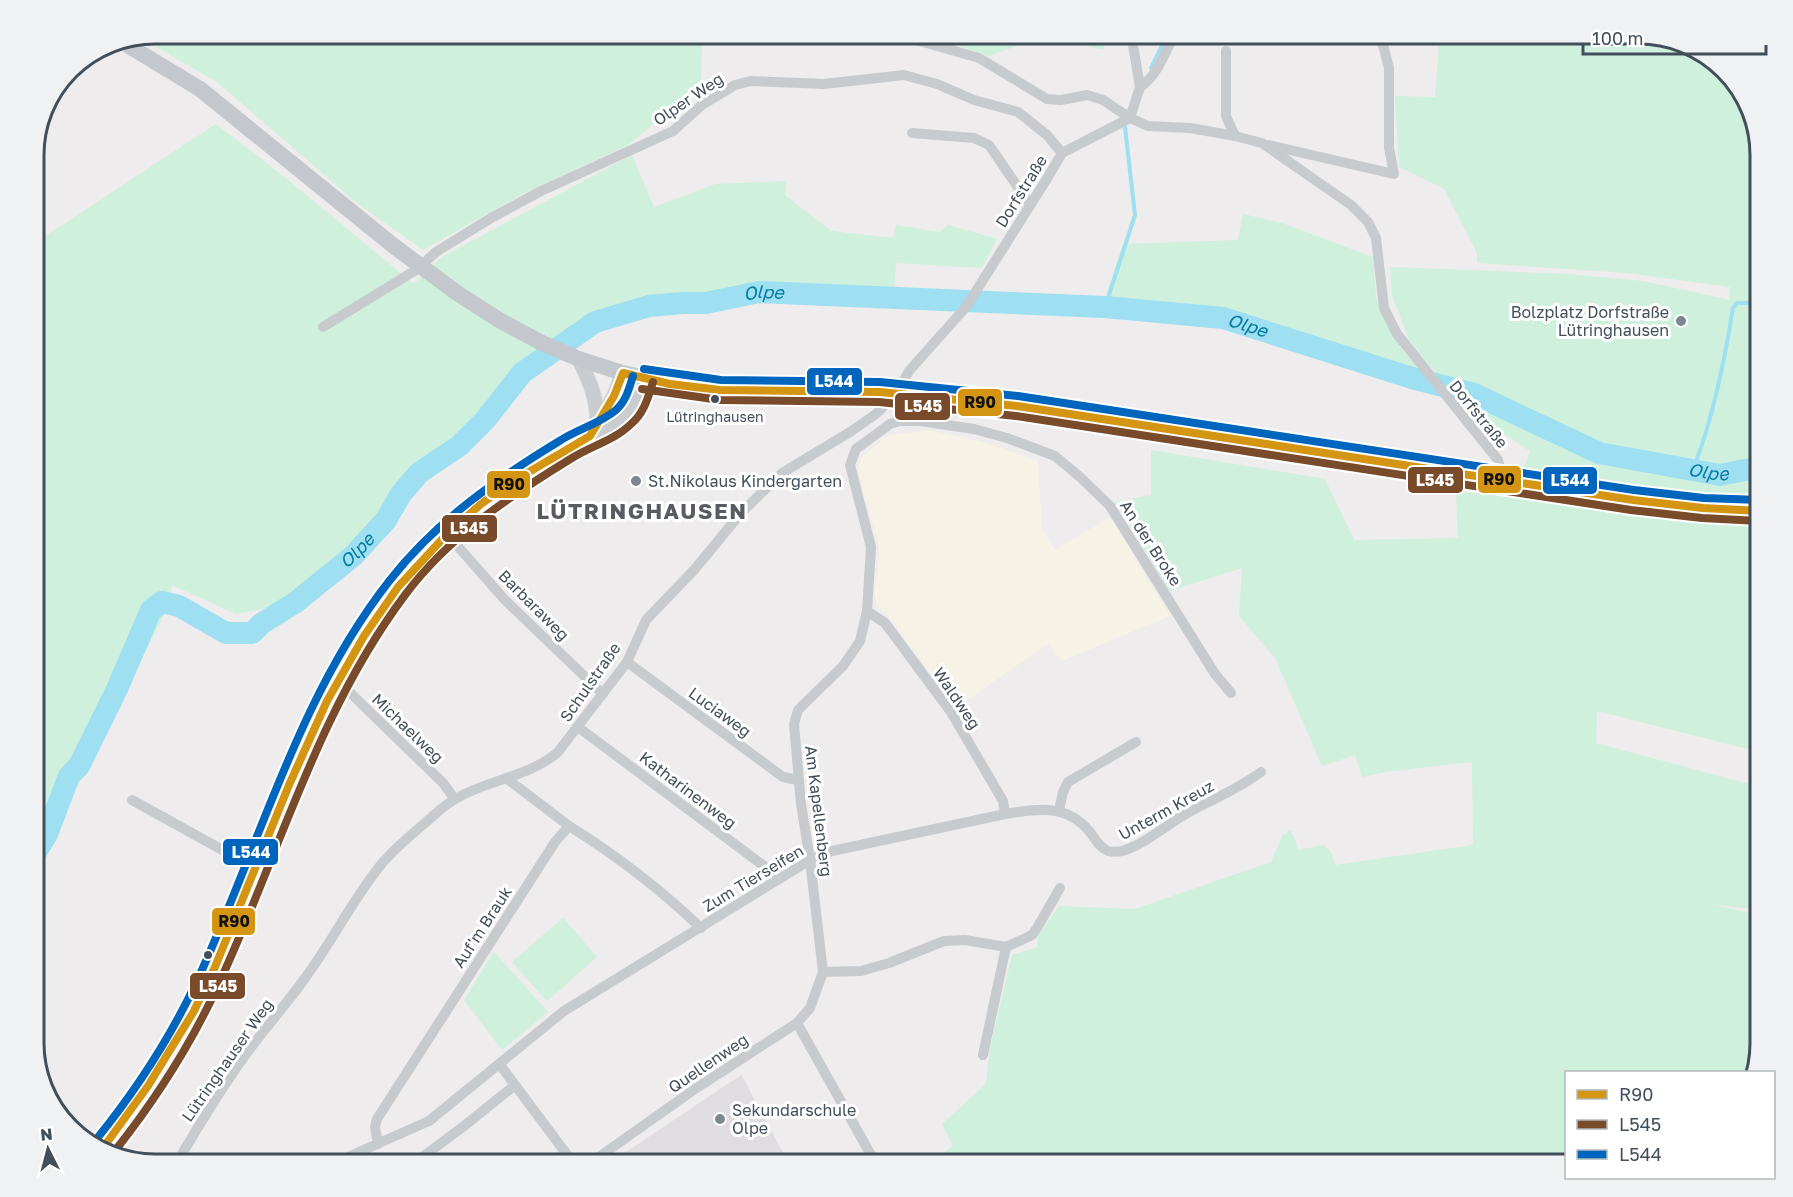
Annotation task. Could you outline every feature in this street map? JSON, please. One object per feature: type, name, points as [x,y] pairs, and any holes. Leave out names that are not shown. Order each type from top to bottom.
[{"type":"main road","points":[[130,46],[200,89],[395,248],[457,293],[499,320],[542,343],[579,359],[622,373],[643,379],[720,390],[897,393],[1017,406],[1633,500],[1750,510]]},
{"type":"street","points":[[930,44],[979,58],[1047,99],[1061,100],[1087,95],[1103,100],[1130,118],[1140,87],[1133,44]]},
{"type":"street","points":[[1140,87],[1153,74],[1169,44]]},
{"type":"street","points":[[1262,143],[1394,174],[1389,148],[1389,68],[1383,44]]},
{"type":"street","points":[[1226,51],[1226,110],[1235,136]]},
{"type":"street","name":"Olper Weg","points":[[323,327],[416,270],[436,252],[491,218],[541,190],[673,131],[702,105],[735,85],[751,81],[824,84],[904,75],[937,84],[974,100],[1018,112],[1047,135],[1062,153]]},
{"type":"street","name":"Dorfstraße","points":[[897,393],[909,371],[966,307],[1062,153],[1130,118],[1148,126],[1190,128],[1262,143],[1351,205],[1368,222],[1376,238],[1384,309],[1397,334],[1498,460],[1499,479]]},
{"type":"street","points":[[912,133],[974,138],[989,145],[1030,205]]},
{"type":"street","points":[[579,359],[590,381],[598,410],[594,430]]},
{"type":"street","points":[[594,430],[614,396],[622,373]]},
{"type":"street","points":[[107,1143],[148,1086],[194,1011],[215,967],[289,785],[338,681],[364,636],[398,587],[447,534],[481,504],[594,430],[613,426],[627,415],[635,404],[643,379]]},
{"type":"street","points":[[897,393],[900,421]]},
{"type":"street","name":"Schulstraße","points":[[307,976],[384,862],[410,836],[454,798],[548,760],[558,752],[627,662],[646,620],[694,570],[741,513],[783,473],[867,420],[897,393]]},
{"type":"street","name":"Am Kapellenberg","points":[[823,972],[798,780],[794,724],[798,710],[843,666],[860,641],[867,611],[871,548],[850,465],[856,449],[890,423],[900,421]]},
{"type":"street","name":"An der Broke","points":[[900,421],[920,421],[974,429],[1007,438],[1055,456],[1110,506],[1215,674],[1231,693]]},
{"type":"street","name":"Barbaraweg","points":[[447,534],[505,600],[603,694]]},
{"type":"street","name":"Waldweg","points":[[867,611],[885,623],[951,712],[1003,801],[1005,814]]},
{"type":"street","name":"Luciaweg","points":[[627,662],[783,777],[798,780]]},
{"type":"street","name":"Michaelweg","points":[[338,681],[443,783],[454,798]]},
{"type":"street","name":"Katharinenweg","points":[[578,727],[764,867],[775,881]]},
{"type":"street","points":[[1059,810],[1068,782],[1136,742]]},
{"type":"street","name":"Unterm Kreuz","points":[[1059,810],[1074,816],[1090,832],[1097,843],[1108,851],[1120,852],[1143,841],[1188,812],[1242,786],[1261,772]]},
{"type":"street","points":[[506,778],[673,901],[701,928]]},
{"type":"street","points":[[132,800],[255,868]]},
{"type":"street","name":"Zum Tierseifen","points":[[355,1154],[429,1121],[564,1011],[810,860],[832,851],[1005,814],[1031,810],[1059,810]]},
{"type":"street","name":"Auf'm Brauk","points":[[378,1144],[375,1127],[377,1119],[555,842],[569,826]]},
{"type":"street","points":[[823,972],[861,971],[889,963],[944,940],[965,940],[1006,947],[1032,935],[1060,888]]},
{"type":"street","points":[[983,1055],[1006,947]]},
{"type":"street","name":"Quellenweg","points":[[603,1154],[695,1089],[797,1023],[810,1008],[823,972]]},
{"type":"street","name":"Lütringhauser Weg","points":[[182,1154],[208,1108],[245,1055],[307,976]]},
{"type":"street","points":[[797,1023],[870,1154]]},
{"type":"street","points":[[500,1065],[566,1154]]},
{"type":"street","points":[[426,1154],[514,1086]]},
{"type":"shaded area","points":[[929,430],[987,443],[1038,461],[1042,529],[1055,550],[1110,517],[1170,616],[1062,661],[1048,644],[956,708],[892,621],[878,606],[874,593],[879,558],[878,543],[858,472],[860,459],[888,435]]},
{"type":"shaded area","name":"Sekundarschule Olpe","points":[[741,1075],[784,1154],[623,1154]]},
{"type":"green space","points":[[151,44],[702,44],[701,84],[628,145],[524,193],[423,250],[357,203],[217,82]]},
{"type":"green space","points":[[954,44],[1022,44],[989,56]]},
{"type":"green space","points":[[1081,44],[1106,44],[1103,50]]},
{"type":"green space","points":[[1439,44],[1653,44],[1688,55],[1712,71],[1722,81],[1738,105],[1744,119],[1750,154],[1750,496],[1653,491],[1523,470],[1530,451],[1463,406],[1409,340],[1392,295],[1390,267],[1568,274],[1643,281],[1730,300],[1730,287],[1627,273],[1477,263],[1477,253],[1444,189],[1399,167],[1395,96],[1435,97]]},
{"type":"green space","points":[[216,124],[414,284],[440,258],[632,155],[654,207],[715,184],[786,181],[785,195],[831,231],[893,238],[896,225],[939,232],[948,225],[997,239],[982,268],[896,263],[894,293],[750,286],[707,298],[649,300],[593,317],[519,369],[481,416],[459,438],[401,484],[384,515],[355,546],[271,607],[236,614],[172,585],[166,611],[44,852],[44,237]]},
{"type":"green space","points":[[1243,214],[1282,223],[1373,257],[1376,297],[1399,346],[1425,377],[1226,316],[1106,305],[1107,293],[1123,244],[1238,240]]},
{"type":"green space","points":[[1151,450],[1325,479],[1354,540],[1458,538],[1456,492],[1548,499],[1750,522],[1750,749],[1597,711],[1596,743],[1750,784],[1750,909],[1708,904],[1750,913],[1750,1042],[1746,1071],[1565,1071],[1565,1154],[942,1154],[953,1146],[942,1124],[986,1084],[990,1048],[1012,955],[1037,947],[1038,936],[1059,906],[1135,909],[1271,862],[1282,836],[1290,830],[1298,850],[1324,845],[1332,853],[1335,865],[1473,845],[1472,762],[1391,771],[1362,777],[1355,755],[1322,766],[1275,658],[1239,616],[1242,568],[1169,591],[1115,502],[1151,495]]},
{"type":"green space","points":[[563,918],[597,957],[547,1001],[512,962]]},
{"type":"green space","points":[[494,952],[548,1012],[502,1050],[464,1000]]},
{"type":"waterway","points":[[1151,68],[1163,44]]},
{"type":"waterway","points":[[1105,307],[1135,215],[1125,127]]},
{"type":"waterway","name":"Olpe","points":[[44,839],[69,776],[79,766],[117,689],[151,610],[162,602],[179,606],[226,633],[252,633],[261,624],[296,602],[353,556],[386,520],[401,494],[419,473],[459,446],[486,419],[522,373],[595,322],[649,306],[706,303],[759,292],[1105,307],[1223,318],[1412,378],[1474,394],[1599,453],[1720,475],[1750,469]]},
{"type":"waterway","points":[[1693,470],[1717,390],[1733,308],[1737,303],[1750,303]]},
{"type":"transit line","name":"L544","points":[[644,369],[721,380],[880,382],[1018,396],[1634,490],[1704,498],[1750,500]]},
{"type":"transit line","name":"R90","points":[[107,1143],[148,1086],[194,1011],[215,967],[289,785],[327,701],[364,636],[398,587],[447,534],[481,504],[512,482],[590,436],[614,396],[623,373],[670,384],[720,390],[880,392],[1017,406],[1633,500],[1750,510]]},
{"type":"transit line","name":"L544","points":[[98,1138],[150,1065],[186,1004],[219,932],[304,724],[329,674],[358,626],[390,580],[428,538],[469,502],[568,436],[616,410],[625,399],[633,376]]},
{"type":"transit line","name":"L545","points":[[117,1147],[169,1075],[205,1013],[238,942],[322,738],[346,689],[374,641],[405,595],[441,554],[504,502],[579,454],[625,430],[642,410],[653,382]]},
{"type":"transit line","name":"L545","points":[[642,389],[720,400],[879,402],[1016,416],[1631,510],[1750,521]]},
{"type":"place","name":"Bolzplatz Dorfstraße Lütringhausen","points":[[1681,321]]},
{"type":"place","name":"Lütringhausen","points":[[715,399]]},
{"type":"place","name":"St.Nikolaus Kindergarten","points":[[636,481]]},
{"type":"place","name":"Sekundarschule Olpe","points":[[720,1119]]},
{"type":"district","name":"LÜTRINGHAUSEN","points":[[642,511]]}]
